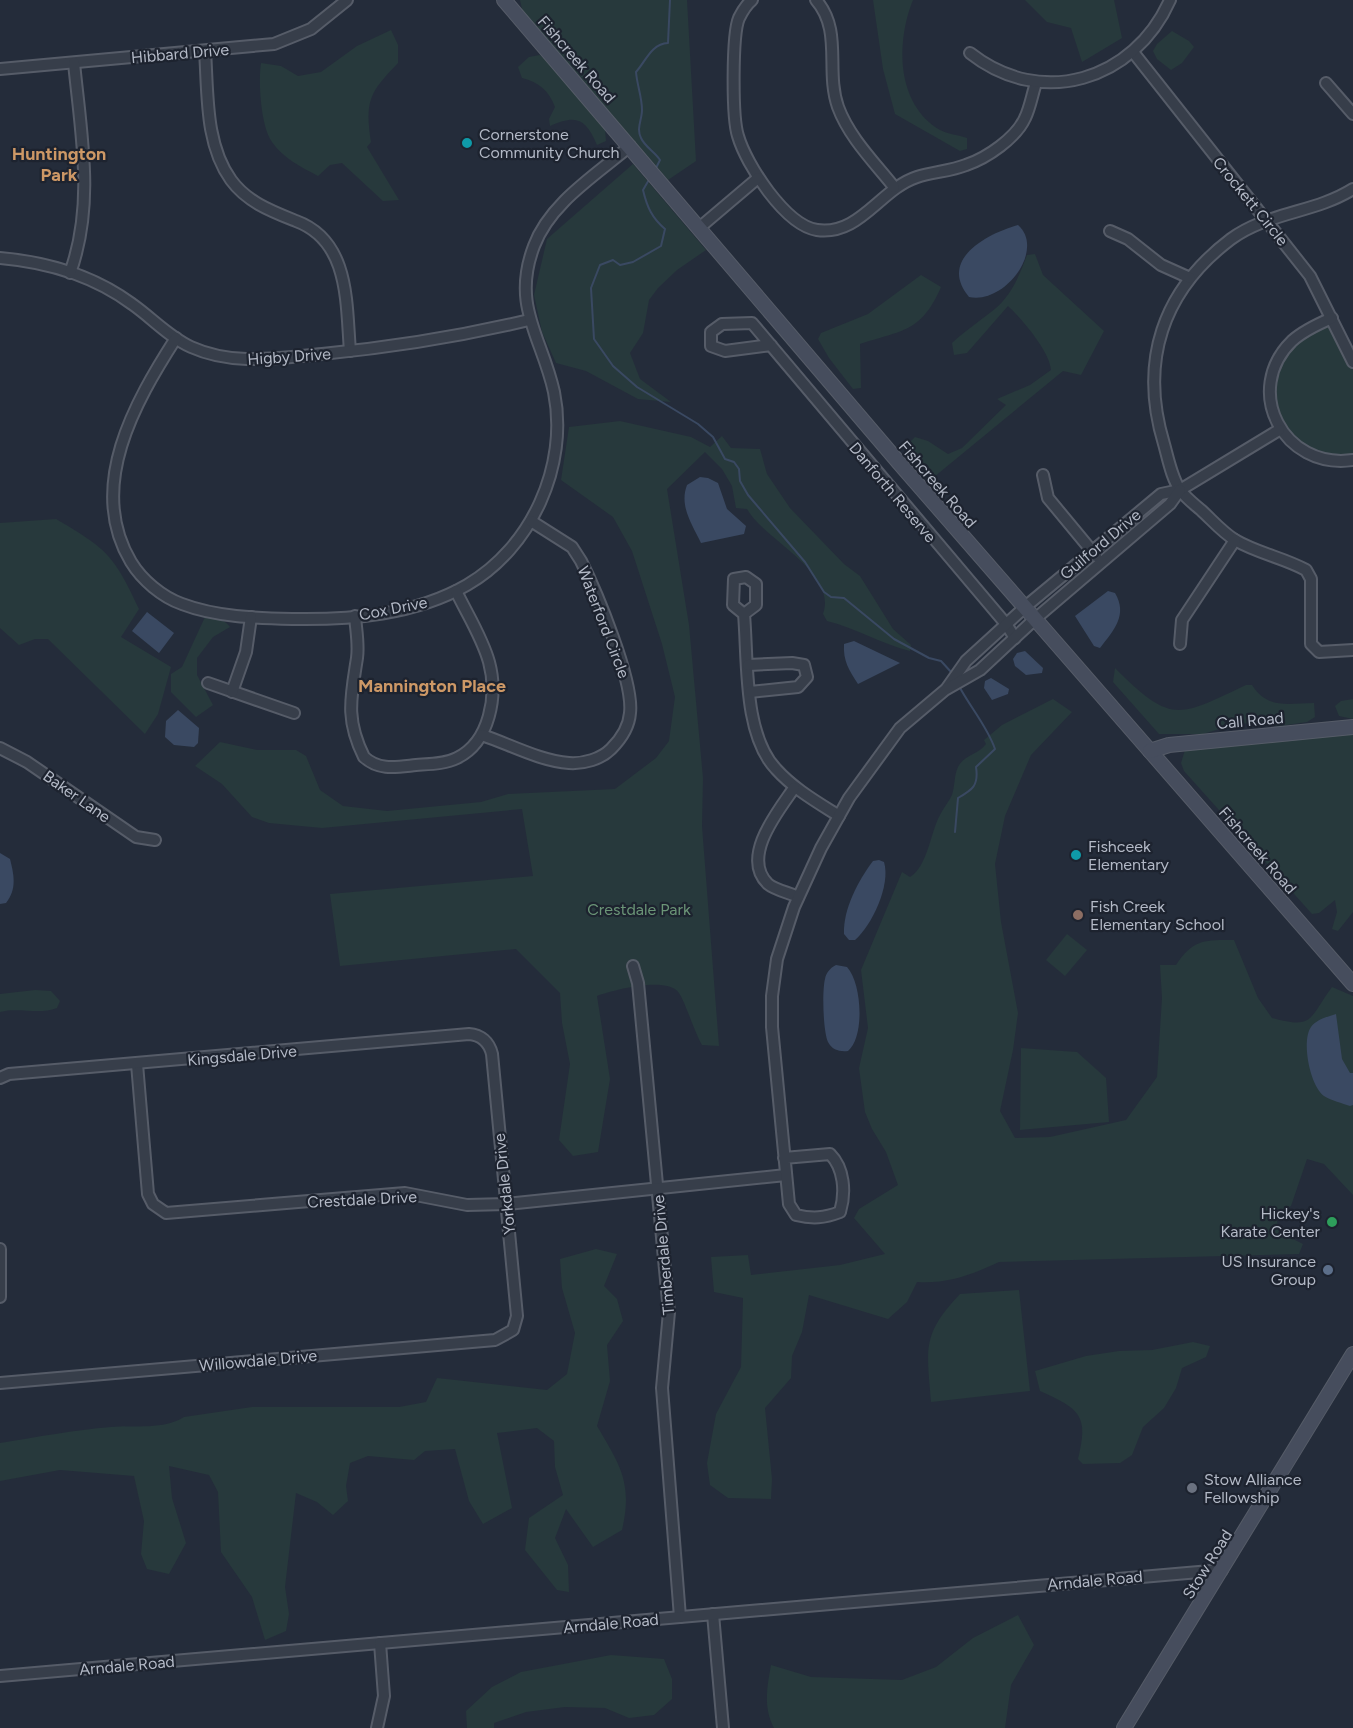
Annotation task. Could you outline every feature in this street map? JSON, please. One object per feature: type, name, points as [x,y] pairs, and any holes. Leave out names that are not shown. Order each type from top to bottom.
[{"type":"main road","name":"Fishcreek Road","points":[[504,0],[1024,607],[1353,984]]},
{"type":"main road","name":"Call Road","points":[[1150,751],[1169,745],[1353,727]]},
{"type":"main road","name":"Stow Road","points":[[1124,1728],[1353,1354]]},
{"type":"street","points":[[327,0],[335,10]]},
{"type":"street","name":"Hibbard Drive","points":[[0,69],[265,46],[289,40],[311,29],[347,0]]},
{"type":"street","points":[[752,0],[738,19],[735,116],[737,134],[758,178],[798,222],[815,230],[837,230],[858,221],[894,187],[916,177],[966,165],[996,149],[1021,126],[1035,83]]},
{"type":"street","points":[[816,0],[827,13],[832,36],[834,92],[838,106],[857,142],[894,187]]},
{"type":"street","points":[[970,53],[989,68],[1014,79],[1035,83],[1082,78],[1104,70],[1133,52],[1153,29],[1170,0]]},
{"type":"street","points":[[205,51],[212,133],[219,160],[231,179],[253,202],[313,230],[332,249],[342,271],[345,287],[350,351]]},
{"type":"street","name":"Crockett Circle","points":[[1133,52],[1310,276],[1353,362]]},
{"type":"street","points":[[70,273],[81,239],[86,204],[74,63]]},
{"type":"street","points":[[1326,83],[1353,114]]},
{"type":"street","name":"Cox Drive","points":[[176,338],[145,386],[129,423],[115,477],[115,522],[123,546],[134,567],[159,591],[195,609],[251,617],[302,619],[355,616],[417,606],[456,591],[502,558],[531,520],[546,487],[552,466],[556,416],[548,372],[529,320],[526,302],[529,264],[546,223],[559,207],[630,146]]},
{"type":"street","points":[[699,228],[758,178]]},
{"type":"street","points":[[1353,189],[1311,207],[1267,220],[1234,237],[1209,257],[1190,278],[1168,317],[1158,344],[1152,375],[1158,423],[1180,490],[1235,540],[1301,567],[1309,574],[1311,579],[1311,644],[1319,651],[1353,650]]},
{"type":"street","points":[[1110,231],[1128,239],[1160,265],[1190,278]]},
{"type":"street","name":"Higby Drive","points":[[0,258],[36,263],[70,273],[127,300],[176,338],[206,353],[238,359],[350,351],[431,342],[529,320]]},
{"type":"street","points":[[1332,318],[1292,342],[1274,370],[1272,406],[1279,430],[1297,447],[1317,459],[1353,460]]},
{"type":"street","name":"Danforth Reserve","points":[[771,345],[725,351],[711,346],[711,332],[722,324],[752,324],[771,345],[1006,624],[1015,638]]},
{"type":"street","name":"Guilford Drive","points":[[954,682],[966,661],[1024,607],[1161,494],[1180,490],[1279,430]]},
{"type":"street","points":[[1043,475],[1048,498],[1102,563]]},
{"type":"street","name":"Guilford Drive","points":[[954,682],[980,670],[1035,619],[1170,504],[1180,490]]},
{"type":"street","name":"Waterford Circle","points":[[482,735],[555,761],[578,763],[609,751],[623,735],[629,721],[630,696],[625,672],[581,561],[572,547],[531,520]]},
{"type":"street","points":[[1179,644],[1182,620],[1235,540]]},
{"type":"street","points":[[355,616],[357,651],[350,709],[359,745],[369,762],[388,767],[449,762],[468,752],[482,735],[492,699],[491,668],[482,643],[456,591]]},
{"type":"street","points":[[744,614],[754,728],[774,767],[794,788],[839,816]]},
{"type":"street","points":[[232,692],[246,652],[251,617]]},
{"type":"street","points":[[748,665],[792,663],[804,665],[807,677],[798,687],[750,692]]},
{"type":"street","points":[[784,1158],[830,1154],[840,1164],[843,1201],[840,1212],[827,1217],[811,1218],[796,1215],[789,1204],[784,1158],[772,1027],[772,996],[777,959],[798,897],[849,798],[900,728],[954,682]]},
{"type":"street","points":[[208,683],[294,713]]},
{"type":"street","name":"Baker Lane","points":[[0,748],[27,762],[136,837],[155,840]]},
{"type":"street","points":[[794,788],[763,834],[759,856],[768,884],[798,897]]},
{"type":"street","name":"Timberdale Drive","points":[[633,966],[638,983],[669,1312],[662,1388],[680,1617]]},
{"type":"street","name":"Kingsdale Drive","points":[[0,1078],[9,1074],[469,1034],[484,1040]]},
{"type":"street","name":"Yorkdale Drive","points":[[484,1040],[492,1054],[518,1316],[513,1330]]},
{"type":"street","name":"Crestdale Drive","points":[[137,1064],[148,1194],[153,1204],[166,1213],[405,1193],[467,1205],[507,1204],[786,1175]]},
{"type":"street","points":[[0,1249],[0,1297]]},
{"type":"street","name":"Willowdale Drive","points":[[0,1383],[495,1340],[513,1330]]},
{"type":"street","name":"Arndale Road","points":[[0,1676],[1222,1570]]},
{"type":"street","points":[[713,1614],[723,1728]]},
{"type":"street","points":[[377,1728],[384,1696],[381,1643]]},
{"type":"green space","points":[[520,0],[687,0],[696,161],[668,180],[523,13]]},
{"type":"green space","points":[[873,0],[913,0],[907,17],[902,53],[908,89],[915,105],[926,119],[940,130],[967,138],[967,149],[960,151],[895,114],[883,69]]},
{"type":"green space","points":[[1025,0],[1114,0],[1122,38],[1082,62],[1071,28],[1047,22]]},
{"type":"green space","points":[[391,30],[398,45],[398,63],[381,82],[371,98],[369,117],[371,142],[367,147],[399,200],[383,201],[342,163],[330,165],[318,176],[293,162],[276,148],[265,126],[260,92],[260,71],[261,63],[281,66],[298,76],[321,72],[357,46]]},
{"type":"green space","points":[[1172,31],[1189,41],[1194,47],[1182,63],[1171,70],[1157,59],[1153,51],[1157,44]]},
{"type":"green space","points":[[540,55],[559,72],[605,129],[606,141],[597,145],[589,129],[580,121],[567,120],[550,126],[549,119],[555,107],[553,101],[538,85],[522,78],[518,67],[529,57]]},
{"type":"green space","points":[[633,164],[706,250],[677,270],[649,300],[643,333],[630,353],[640,379],[671,402],[638,399],[586,371],[556,363],[542,332],[534,295],[547,239]]},
{"type":"green space","points":[[1035,254],[1043,275],[1104,331],[1081,375],[1063,371],[934,477],[910,450],[909,443],[915,437],[928,441],[948,454],[962,448],[1006,405],[997,399],[1030,385],[1051,370],[1041,345],[1008,306],[967,353],[954,355],[952,343],[1002,302],[1015,283],[1027,255]]},
{"type":"green space","points":[[921,275],[941,287],[934,302],[918,322],[909,328],[860,344],[861,388],[853,389],[829,358],[818,339],[821,333],[868,314]]},
{"type":"green space","points":[[1332,318],[1353,362],[1353,460],[1306,453],[1272,406],[1273,372],[1292,342]]},
{"type":"green space","name":"Crestdale Park","points":[[620,421],[691,437],[710,447],[722,436],[731,448],[760,449],[767,474],[790,508],[844,564],[860,576],[893,629],[911,645],[910,651],[899,648],[827,621],[823,614],[825,599],[820,584],[810,570],[755,520],[747,509],[736,508],[732,486],[722,469],[705,452],[667,489],[689,625],[703,778],[702,826],[719,1046],[702,1045],[682,998],[673,988],[664,985],[640,986],[597,996],[610,1079],[598,1152],[573,1156],[559,1140],[570,1064],[562,1023],[560,993],[516,949],[340,966],[330,894],[533,876],[522,809],[322,828],[269,823],[252,817],[222,784],[195,766],[220,742],[257,750],[296,750],[306,756],[320,790],[343,806],[387,811],[481,802],[508,794],[615,789],[656,758],[669,741],[675,697],[662,644],[632,551],[613,517],[561,480],[569,427]]},
{"type":"green space","points":[[56,519],[98,546],[123,576],[139,609],[121,637],[171,667],[158,714],[145,734],[48,639],[35,639],[19,645],[0,628],[0,523]]},
{"type":"green space","points":[[205,617],[219,619],[230,627],[213,637],[197,658],[197,675],[213,705],[196,717],[171,692],[171,674],[182,667]]},
{"type":"green space","points":[[1115,668],[1150,699],[1164,707],[1176,710],[1190,709],[1246,685],[1252,685],[1258,693],[1272,702],[1314,703],[1315,717],[1307,722],[1280,726],[1239,723],[1203,734],[1159,734],[1113,682]]},
{"type":"green space","points":[[1053,699],[1072,712],[1031,755],[1005,816],[995,864],[1001,922],[1018,1013],[1000,1111],[1015,1138],[1050,1137],[1126,1120],[1157,1077],[1162,998],[1160,965],[1176,965],[1188,950],[1200,943],[1234,940],[1258,998],[1272,1018],[1296,1022],[1309,1019],[1332,987],[1353,996],[1353,1195],[1324,1164],[1307,1159],[1291,1206],[1276,1215],[1279,1232],[1303,1244],[1299,1254],[999,1262],[959,1278],[939,1282],[917,1282],[907,1302],[888,1319],[809,1295],[802,1332],[792,1356],[791,1378],[765,1408],[772,1479],[771,1499],[728,1498],[710,1485],[707,1463],[716,1414],[741,1367],[743,1298],[714,1292],[711,1257],[748,1255],[751,1275],[840,1265],[885,1254],[854,1218],[859,1209],[898,1185],[886,1152],[865,1112],[859,1068],[868,1028],[861,970],[902,872],[910,877],[925,857],[941,812],[952,795],[958,767],[980,750],[986,744],[984,740],[1002,725]]},
{"type":"green space","points":[[1353,699],[1353,719],[1339,716],[1335,706],[1341,701]]},
{"type":"green space","points":[[1353,731],[1353,912],[1338,931],[1332,929],[1337,912],[1335,900],[1319,913],[1312,914],[1184,771],[1181,763],[1185,750]]},
{"type":"green space","points":[[1067,934],[1087,950],[1065,976],[1046,960]]},
{"type":"green space","points":[[35,990],[51,991],[60,1001],[57,1008],[43,1011],[0,1012],[0,994]]},
{"type":"green space","points":[[1021,1048],[1077,1052],[1106,1078],[1109,1122],[1020,1130]]},
{"type":"green space","points":[[596,1249],[617,1254],[604,1286],[617,1299],[623,1321],[607,1345],[610,1381],[597,1426],[622,1475],[626,1499],[625,1514],[622,1530],[593,1547],[566,1509],[555,1538],[568,1565],[569,1592],[557,1590],[525,1550],[529,1518],[563,1495],[555,1467],[554,1441],[537,1428],[497,1433],[512,1508],[483,1524],[469,1501],[455,1449],[425,1451],[414,1460],[368,1456],[350,1463],[346,1486],[348,1501],[333,1515],[317,1502],[296,1493],[285,1587],[289,1614],[286,1631],[265,1640],[252,1597],[221,1552],[218,1492],[209,1475],[169,1466],[172,1498],[186,1543],[169,1574],[147,1569],[141,1554],[144,1521],[134,1476],[60,1470],[0,1481],[0,1443],[97,1428],[168,1424],[184,1417],[252,1407],[399,1407],[426,1402],[437,1378],[547,1390],[567,1374],[575,1333],[562,1288],[560,1259]]},
{"type":"green space","points":[[1019,1290],[1030,1391],[931,1402],[928,1369],[929,1344],[938,1321],[947,1308],[960,1294]]},
{"type":"green space","points":[[1193,1342],[1210,1346],[1206,1357],[1182,1368],[1176,1388],[1164,1408],[1143,1427],[1132,1455],[1120,1463],[1083,1464],[1078,1459],[1082,1432],[1078,1415],[1064,1403],[1040,1391],[1035,1371],[1086,1356],[1119,1351],[1152,1350]]},
{"type":"green space","points":[[1018,1615],[1034,1645],[1011,1685],[1005,1728],[774,1728],[767,1705],[771,1665],[811,1677],[902,1680],[936,1667],[973,1638]]},
{"type":"green space","points":[[611,1655],[664,1659],[672,1679],[672,1699],[654,1715],[629,1718],[605,1708],[565,1707],[526,1712],[494,1723],[494,1728],[467,1728],[466,1711],[492,1687],[521,1672]]},
{"type":"water","points":[[1018,225],[1025,236],[1027,248],[1024,261],[1017,273],[995,293],[982,297],[969,297],[961,284],[959,271],[962,260],[980,242]]},
{"type":"water","points":[[700,477],[718,483],[727,509],[746,526],[744,534],[701,543],[688,515],[685,500],[687,485]]},
{"type":"water","points":[[1108,591],[1115,593],[1119,601],[1120,615],[1118,622],[1100,648],[1094,646],[1075,616]]},
{"type":"water","points":[[147,612],[174,633],[159,653],[132,631]]},
{"type":"water","points":[[854,641],[900,663],[858,684],[844,655],[844,644]]},
{"type":"water","points":[[1025,651],[1043,668],[1042,673],[1026,675],[1015,666],[1013,659],[1017,653]]},
{"type":"water","points":[[991,678],[1009,689],[1008,694],[992,700],[984,688],[985,681]]},
{"type":"water","points":[[178,710],[199,728],[198,743],[194,747],[174,745],[165,737],[166,721]]},
{"type":"water","points":[[0,853],[10,859],[14,882],[6,903],[0,904]]},
{"type":"water","points":[[873,861],[884,862],[885,882],[879,904],[868,925],[855,940],[849,940],[844,934],[844,925],[849,905],[867,869]]},
{"type":"water","points":[[836,965],[847,967],[852,975],[860,1010],[857,1034],[848,1051],[834,1049],[828,1042],[825,1029],[823,1001],[825,979]]},
{"type":"water","points":[[1336,1014],[1342,1059],[1350,1073],[1353,1073],[1353,1105],[1350,1106],[1334,1101],[1319,1091],[1308,1063],[1307,1042],[1311,1027],[1319,1020]]},
{"type":"waterway","points":[[656,168],[660,160],[645,144],[640,134],[642,105],[636,72],[657,46],[668,43],[670,0]]},
{"type":"waterway","points":[[650,178],[643,190],[651,212],[665,229],[661,246],[633,262],[620,265],[613,260],[600,265],[591,288],[594,339],[613,366],[637,387],[698,424],[713,437],[725,459],[734,462],[739,469],[740,481],[748,495],[805,562],[824,592],[831,597],[844,598],[894,639],[929,658],[941,661],[952,673]]},
{"type":"waterway","points":[[955,832],[958,798],[973,787],[976,767],[995,749],[988,732],[959,686]]},
{"type":"place","name":"Cornerstone Community Church","points":[[467,143]]},
{"type":"place","name":"Fishceek Elementary","points":[[1076,855]]},
{"type":"place","name":"Fish Creek Elementary School","points":[[1078,915]]},
{"type":"place","name":"Hickey's Karate Center","points":[[1332,1222]]},
{"type":"place","name":"US Insurance Group","points":[[1328,1270]]},
{"type":"place","name":"Stow Alliance Fellowship","points":[[1192,1488]]},
{"type":"district","name":"Huntington Park","points":[[59,164]]},
{"type":"district","name":"Mannington Place","points":[[432,686]]}]
